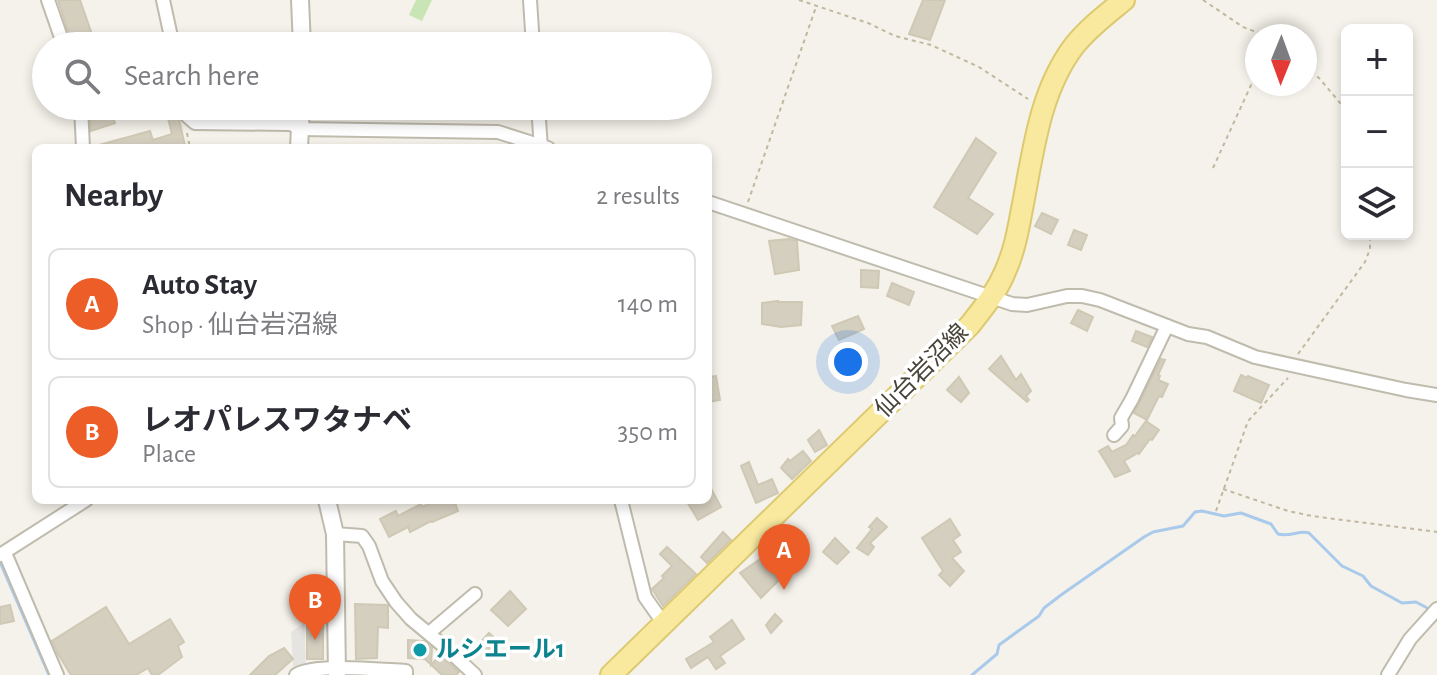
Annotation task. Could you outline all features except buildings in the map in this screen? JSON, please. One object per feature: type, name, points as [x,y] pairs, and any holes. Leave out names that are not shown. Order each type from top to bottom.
[{"type":"main road","name":"仙台岩沼線","points":[[611,675],[961,334],[991,297],[1005,273],[1017,238],[1044,107],[1055,79],[1074,46],[1124,0]]},
{"type":"street","points":[[48,0],[59,32]]},
{"type":"street","points":[[163,0],[170,32]]},
{"type":"street","points":[[300,0],[301,32]]},
{"type":"street","points":[[530,0],[532,32]]},
{"type":"street","points":[[82,120],[83,144]]},
{"type":"street","points":[[192,120],[195,123],[291,124],[300,129],[498,132],[534,144]]},
{"type":"street","points":[[299,144],[300,120]]},
{"type":"street","points":[[540,120],[543,144]]},
{"type":"street","points":[[712,203],[1012,304],[1027,305],[1067,296],[1082,296],[1188,334],[1207,337],[1255,357],[1437,395]]},
{"type":"street","points":[[1114,435],[1122,426],[1121,418],[1167,326]]},
{"type":"street","points":[[57,675],[2,554],[80,504]]},
{"type":"street","points":[[328,504],[335,534],[337,672]]},
{"type":"street","points":[[622,504],[645,597],[664,624]]},
{"type":"street","points":[[335,534],[362,536],[382,581],[396,602],[475,675]]},
{"type":"street","points":[[429,633],[475,594]]},
{"type":"street","points":[[1388,675],[1410,639],[1435,612]]},
{"type":"street","points":[[296,675],[302,671],[406,671],[406,675]]},
{"type":"path","points":[[799,0],[868,23],[895,36],[931,45],[979,67],[1044,107]]},
{"type":"path","points":[[1203,0],[1245,28]]},
{"type":"path","points":[[744,214],[816,5]]},
{"type":"path","points":[[1317,76],[1341,104]]},
{"type":"path","points":[[1213,168],[1246,96]]},
{"type":"path","points":[[1223,489],[1312,516],[1437,532]]},
{"type":"green space","points":[[416,0],[432,0],[422,21],[409,15]]},
{"type":"shaded area","points":[[304,623],[306,665],[293,666],[291,632]]},
{"type":"waterway","points":[[972,675],[997,654],[999,645],[1039,616],[1061,595],[1144,537],[1183,526],[1195,512],[1202,511],[1224,516],[1241,513],[1271,524],[1278,534],[1309,533],[1342,566],[1363,576],[1371,586],[1402,603],[1416,602],[1431,610]]},
{"type":"waterway","points":[[0,562],[49,675]]},
{"type":"place","name":"Auto Stay","points":[[784,590]]},
{"type":"place","name":"レオパレスワタナベ","points":[[315,640]]},
{"type":"place","name":"ルシエール1","points":[[420,650]]}]
